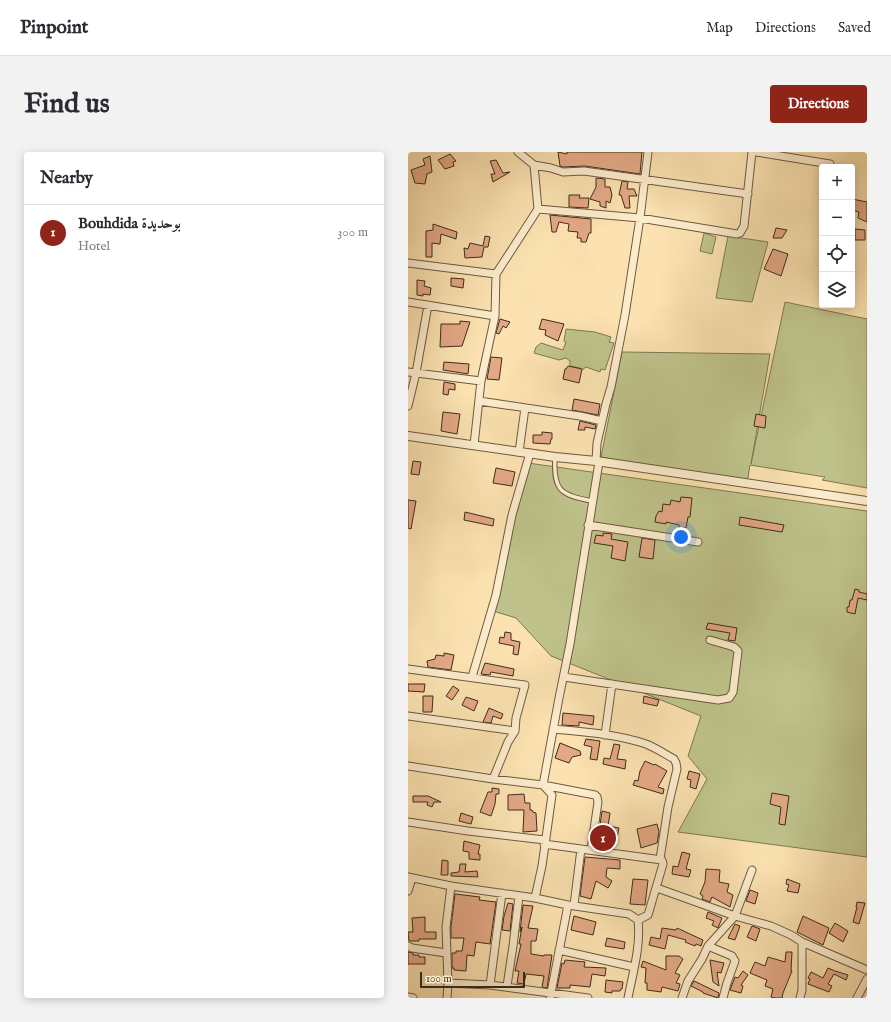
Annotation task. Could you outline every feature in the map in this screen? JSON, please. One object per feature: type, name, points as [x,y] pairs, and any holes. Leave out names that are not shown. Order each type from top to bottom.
[{"type":"street","points":[[518,152],[534,166],[551,168],[563,172],[584,171],[748,194]]},
{"type":"street","points":[[543,785],[578,597],[597,462],[597,443],[611,387],[625,315],[640,218],[648,152]]},
{"type":"street","points":[[538,209],[640,218],[737,234],[744,226],[752,152]]},
{"type":"street","points":[[756,152],[830,164]]},
{"type":"street","points":[[474,445],[481,381],[495,316],[496,274],[538,209],[534,166]]},
{"type":"street","points":[[408,263],[496,274]]},
{"type":"street","points":[[408,302],[495,316]]},
{"type":"street","points":[[408,406],[412,372],[428,305]]},
{"type":"street","points":[[412,372],[481,381]]},
{"type":"street","points":[[479,401],[602,420]]},
{"type":"street","points":[[519,452],[525,408]]},
{"type":"street","points":[[408,436],[867,501]]},
{"type":"street","points":[[472,677],[496,595],[512,516],[530,453]]},
{"type":"street","points":[[588,525],[698,542]]},
{"type":"street","points":[[564,677],[718,700],[729,698],[733,692],[738,651],[734,647],[710,640]]},
{"type":"street","points":[[408,669],[525,685],[516,718],[515,731],[508,742],[493,779]]},
{"type":"street","points":[[605,735],[612,684]]},
{"type":"street","points":[[408,716],[515,731]]},
{"type":"street","points":[[553,729],[605,735],[647,744],[674,759],[676,763],[675,778],[668,808],[660,859]]},
{"type":"street","points":[[408,766],[543,785],[592,794],[597,797],[598,802],[591,850]]},
{"type":"street","points":[[535,898],[552,795],[543,785]]},
{"type":"street","points":[[408,822],[544,842],[581,849],[660,859],[664,864],[648,915],[638,920]]},
{"type":"street","points":[[551,995],[559,950],[571,905],[581,849]]},
{"type":"street","points":[[682,998],[688,981],[708,946],[735,916],[752,870]]},
{"type":"street","points":[[408,891],[410,877],[451,886],[629,914],[638,920]]},
{"type":"street","points":[[447,998],[446,927],[451,886]]},
{"type":"street","points":[[657,888],[735,916],[771,926],[802,942],[867,970]]},
{"type":"street","points":[[490,984],[502,893]]},
{"type":"street","points":[[507,986],[519,896]]},
{"type":"street","points":[[628,998],[639,931],[638,920]]},
{"type":"street","points":[[800,998],[802,990],[802,942]]},
{"type":"street","points":[[408,946],[412,948],[446,953]]},
{"type":"street","points":[[708,946],[734,958],[735,961],[726,984],[723,998]]},
{"type":"street","points":[[559,950],[634,968]]},
{"type":"street","points":[[857,998],[867,979]]},
{"type":"street","points":[[448,984],[490,984],[551,995],[588,998]]},
{"type":"street","points":[[408,997],[413,998]]},
{"type":"lane","points":[[555,457],[554,473],[560,489],[566,495],[573,498],[592,501]]},
{"type":"green space","points":[[704,233],[716,237],[712,254],[700,251]]},
{"type":"green space","points":[[728,236],[768,242],[752,302],[716,298]]},
{"type":"green space","points":[[785,302],[867,319],[867,488],[822,480],[825,477],[750,465],[747,484],[601,457],[622,352],[770,354],[751,464]]},
{"type":"green space","points":[[566,329],[595,332],[611,337],[609,342],[614,343],[605,370],[601,369],[600,372],[586,367],[581,370],[580,368],[570,366],[570,361],[566,358],[559,360],[534,353],[536,347],[541,343],[563,350],[566,342],[564,341]]},
{"type":"green space","points":[[528,463],[867,511],[867,857],[678,832],[707,779],[688,756],[701,716],[551,656],[516,618],[490,610]]},
{"type":"building","points":[[558,152],[567,154],[567,152],[642,152],[640,174],[585,166],[563,167],[560,166]]},
{"type":"building","points":[[450,154],[456,161],[453,162],[454,166],[445,169],[438,160]]},
{"type":"building","points":[[430,156],[432,172],[427,174],[425,184],[415,183],[411,170],[425,165],[423,159]]},
{"type":"building","points":[[496,160],[503,173],[510,172],[493,182],[491,174],[495,174],[490,161]]},
{"type":"building","points":[[596,178],[605,179],[605,187],[610,187],[612,195],[610,203],[606,201],[606,208],[600,206],[600,202],[590,199],[596,187]]},
{"type":"building","points":[[622,181],[628,182],[627,189],[634,189],[637,196],[629,196],[630,208],[625,208],[621,195],[619,195]]},
{"type":"building","points":[[569,195],[580,195],[579,198],[589,198],[588,208],[569,207]]},
{"type":"building","points":[[855,200],[867,202],[867,222],[858,218],[859,212],[855,211]]},
{"type":"building","points":[[550,215],[591,219],[591,233],[589,233],[586,242],[581,242],[581,238],[577,238],[578,232],[568,231],[569,224],[559,222],[556,232],[552,232]]},
{"type":"building","points":[[433,224],[457,232],[456,239],[441,234],[440,244],[432,243],[432,257],[426,257],[426,231],[433,230]]},
{"type":"building","points":[[776,228],[787,230],[782,238],[773,238]]},
{"type":"building","points":[[855,229],[865,230],[865,240],[855,240]]},
{"type":"building","points":[[485,236],[490,237],[488,247],[484,247],[482,257],[465,258],[464,248],[468,249],[470,243],[483,246]]},
{"type":"building","points":[[773,249],[788,254],[781,276],[764,269]]},
{"type":"building","points":[[451,278],[464,279],[463,288],[451,286]]},
{"type":"building","points":[[417,280],[425,281],[424,286],[431,288],[430,295],[417,295]]},
{"type":"building","points":[[500,319],[510,322],[506,328],[503,326],[499,334],[496,333]]},
{"type":"building","points":[[542,319],[564,324],[558,341],[545,335],[546,330],[539,329]]},
{"type":"building","points":[[460,321],[470,322],[462,346],[440,347],[441,324],[460,324]]},
{"type":"building","points":[[491,357],[502,358],[499,380],[487,379]]},
{"type":"building","points":[[444,362],[469,364],[468,374],[443,370]]},
{"type":"building","points":[[568,366],[582,369],[579,383],[563,379],[565,369]]},
{"type":"building","points":[[444,382],[455,384],[455,390],[449,389],[448,395],[443,394]]},
{"type":"building","points":[[574,399],[600,404],[598,415],[572,410]]},
{"type":"building","points":[[443,412],[460,414],[457,434],[441,431]]},
{"type":"building","points":[[756,414],[766,416],[765,428],[754,426]]},
{"type":"building","points":[[580,421],[596,425],[595,429],[585,427],[585,430],[578,430]]},
{"type":"building","points":[[542,432],[552,433],[550,444],[533,443],[533,435],[542,435]]},
{"type":"building","points":[[413,461],[421,462],[419,475],[411,474]]},
{"type":"building","points":[[496,468],[515,472],[512,486],[493,483]]},
{"type":"building","points":[[681,497],[692,498],[690,517],[688,517],[686,528],[666,522],[666,524],[655,522],[659,511],[662,512],[663,504],[670,505],[671,500],[680,502]]},
{"type":"building","points":[[408,500],[416,501],[411,529],[408,528]]},
{"type":"building","points":[[465,512],[494,519],[493,526],[464,520]]},
{"type":"building","points":[[740,517],[784,525],[782,532],[739,525]]},
{"type":"building","points":[[603,533],[612,534],[611,539],[628,542],[625,561],[611,558],[613,546],[594,543],[596,535],[603,536]]},
{"type":"building","points":[[642,538],[655,540],[653,559],[639,557]]},
{"type":"building","points":[[855,589],[859,590],[859,592],[867,594],[867,600],[858,598],[855,614],[847,612],[847,607],[849,607],[850,600],[852,600]]},
{"type":"building","points":[[708,623],[737,628],[735,641],[728,640],[730,633],[706,629]]},
{"type":"building","points":[[505,632],[511,633],[511,640],[520,642],[518,655],[513,654],[514,646],[499,643],[500,637],[504,638]]},
{"type":"building","points":[[444,653],[454,655],[451,670],[428,667],[427,661],[435,659],[436,655],[444,656]]},
{"type":"building","points":[[485,663],[514,669],[513,676],[491,672],[490,675],[481,674]]},
{"type":"building","points":[[408,684],[425,684],[424,692],[408,691]]},
{"type":"building","points":[[453,686],[459,690],[452,700],[446,696]]},
{"type":"building","points":[[423,696],[433,696],[432,712],[423,712]]},
{"type":"building","points":[[644,696],[659,700],[657,706],[643,703]]},
{"type":"building","points":[[466,697],[478,701],[474,711],[462,705]]},
{"type":"building","points":[[489,708],[503,714],[501,719],[493,716],[491,723],[483,722]]},
{"type":"building","points":[[563,713],[594,716],[593,725],[579,722],[579,726],[562,725]]},
{"type":"building","points":[[586,739],[600,741],[597,760],[590,759],[592,747],[584,745]]},
{"type":"building","points":[[560,743],[580,751],[581,755],[572,757],[569,763],[555,758]]},
{"type":"building","points":[[614,744],[620,745],[617,759],[626,760],[625,769],[603,764],[604,758],[610,759]]},
{"type":"building","points":[[645,761],[654,765],[655,764],[667,771],[658,787],[664,789],[663,794],[633,785],[635,780],[638,781],[640,771]]},
{"type":"building","points":[[689,771],[700,774],[696,789],[690,787],[691,780],[687,779]]},
{"type":"building","points":[[492,788],[499,789],[499,794],[496,794],[495,804],[491,816],[480,812],[488,792],[492,792]]},
{"type":"building","points":[[772,793],[789,796],[785,825],[779,824],[781,807],[770,804]]},
{"type":"building","points":[[524,794],[525,803],[530,803],[530,810],[536,813],[537,831],[523,832],[524,810],[508,810],[508,795]]},
{"type":"building","points":[[413,796],[428,796],[441,802],[434,802],[432,807],[427,805],[428,802],[413,802]]},
{"type":"building","points":[[602,811],[610,813],[608,826],[619,828],[617,838],[605,836],[603,847],[597,846]]},
{"type":"building","points":[[461,813],[473,817],[471,824],[459,821]]},
{"type":"building","points":[[657,824],[659,832],[657,843],[641,848],[637,829]]},
{"type":"building","points":[[464,841],[480,845],[478,854],[480,854],[480,860],[469,859],[469,852],[463,851]]},
{"type":"building","points":[[682,852],[690,854],[686,869],[691,870],[689,877],[672,874],[673,866],[678,867]]},
{"type":"building","points":[[585,857],[620,860],[620,869],[607,868],[606,877],[612,881],[608,888],[596,881],[591,899],[580,896]]},
{"type":"building","points":[[442,860],[448,861],[448,875],[441,875]]},
{"type":"building","points":[[460,864],[466,864],[465,872],[477,871],[478,877],[451,876],[451,873],[459,872]]},
{"type":"building","points":[[706,869],[720,870],[719,882],[729,884],[727,892],[733,895],[730,907],[712,897],[710,902],[702,899],[703,896],[700,894],[705,882]]},
{"type":"building","points":[[633,879],[648,880],[645,905],[630,904]]},
{"type":"building","points":[[787,879],[800,884],[798,893],[787,891],[789,885],[786,884]]},
{"type":"building","points":[[750,890],[758,893],[755,904],[746,901]]},
{"type":"building","points":[[455,894],[480,897],[479,900],[496,902],[490,944],[476,942],[474,956],[467,955],[466,971],[454,970],[454,968],[452,968],[452,953],[462,951],[464,938],[451,938]]},
{"type":"building","points":[[857,902],[865,903],[859,924],[853,922]]},
{"type":"building","points":[[508,903],[513,904],[510,931],[502,930]]},
{"type":"building","points":[[523,905],[533,906],[528,928],[538,929],[536,941],[531,941],[531,954],[544,956],[552,955],[547,988],[542,987],[544,976],[526,974],[524,984],[517,983],[519,971],[515,971],[521,944],[519,944],[522,927],[520,932]]},
{"type":"building","points":[[708,912],[722,918],[718,928],[712,925],[714,921],[706,918]]},
{"type":"building","points":[[574,916],[596,922],[593,935],[571,930]]},
{"type":"building","points":[[803,916],[829,928],[823,945],[797,932]]},
{"type":"building","points":[[425,917],[425,932],[436,932],[436,939],[419,939],[419,941],[409,941],[408,932],[413,932],[412,918]]},
{"type":"building","points":[[835,923],[848,931],[843,942],[829,933]]},
{"type":"building","points":[[735,924],[740,926],[735,940],[728,938]]},
{"type":"building","points":[[752,926],[760,929],[756,941],[747,937]]},
{"type":"building","points":[[662,928],[676,930],[677,928],[703,940],[701,946],[696,944],[695,946],[685,942],[686,940],[668,935],[665,949],[649,945],[651,937],[660,939]]},
{"type":"building","points":[[607,938],[625,942],[624,949],[605,946]]},
{"type":"building","points":[[408,952],[413,953],[413,955],[419,955],[419,957],[425,957],[425,964],[408,964]]},
{"type":"building","points":[[786,952],[792,952],[792,971],[782,998],[771,997],[773,989],[765,986],[767,980],[750,973],[755,962],[765,966],[768,957],[785,962]]},
{"type":"building","points":[[666,956],[679,956],[683,959],[675,973],[680,975],[676,983],[680,984],[678,991],[662,987],[661,992],[647,990],[647,983],[645,983],[646,968],[641,967],[643,961],[666,970]]},
{"type":"building","points":[[565,960],[585,962],[584,967],[606,968],[605,976],[592,974],[590,987],[570,985],[570,988],[557,988],[562,963],[564,964]]},
{"type":"building","points":[[710,960],[724,963],[721,973],[717,972],[719,986],[713,982]]},
{"type":"building","points":[[828,968],[848,975],[846,980],[834,974],[828,984],[832,986],[829,992],[808,984],[810,979],[808,978],[811,972],[823,978]]},
{"type":"building","points":[[743,971],[748,975],[741,985],[743,986],[741,993],[730,990],[735,977],[738,978]]},
{"type":"building","points":[[606,980],[623,982],[622,989],[620,991],[612,991],[612,993],[605,992]]},
{"type":"building","points":[[694,981],[719,993],[718,998],[703,993],[691,986]]},
{"type":"place","name":"Bouhdida بوحديدة","points":[[603,838]]}]
